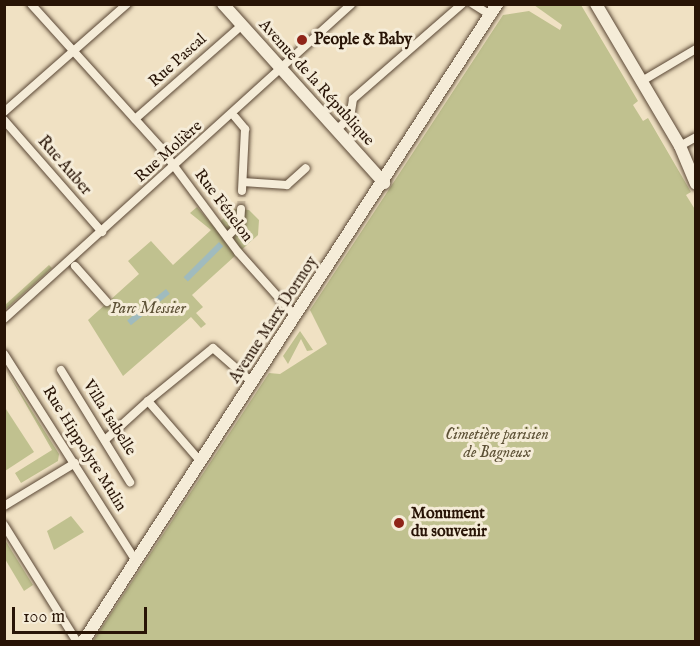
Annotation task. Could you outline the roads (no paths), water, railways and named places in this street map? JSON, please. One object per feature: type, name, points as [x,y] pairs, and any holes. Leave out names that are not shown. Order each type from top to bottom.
[{"type":"main road","name":"Avenue de la République","points":[[223,4],[384,183]]},
{"type":"main road","name":"Avenue Marx Dormoy","points":[[83,642],[384,183],[494,10],[504,4]]},
{"type":"main road","points":[[596,4],[680,146],[696,167]]},
{"type":"main road","points":[[680,146],[696,184]]},
{"type":"street","name":"Rue Fénelon","points":[[31,4],[135,119],[219,223],[238,252],[296,316]]},
{"type":"street","points":[[38,12],[46,4]]},
{"type":"street","points":[[4,112],[127,4]]},
{"type":"street","name":"Rue Molière","points":[[4,319],[352,4]]},
{"type":"street","points":[[336,130],[350,118],[352,99],[462,4]]},
{"type":"street","points":[[473,4],[494,10]]},
{"type":"street","name":"Rue Pascal","points":[[135,119],[242,25]]},
{"type":"street","points":[[642,81],[696,49]]},
{"type":"street","points":[[235,117],[245,129],[242,187],[287,185],[306,168]]},
{"type":"street","name":"Rue Auber","points":[[4,120],[102,232]]},
{"type":"street","points":[[680,146],[696,137]]},
{"type":"street","points":[[228,236],[240,224],[241,209]]},
{"type":"street","points":[[75,266],[107,302]]},
{"type":"street","points":[[105,440],[148,401],[213,348],[253,383]]},
{"type":"street","name":"Rue Hippolyte Mulin","points":[[4,354],[136,561]]},
{"type":"street","name":"Villa Isabelle","points":[[61,370],[130,482]]},
{"type":"street","points":[[148,401],[201,462]]},
{"type":"street","points":[[4,506],[75,463]]},
{"type":"street","points":[[4,525],[77,642]]},
{"type":"water","points":[[219,242],[223,246],[188,282],[184,277]]},
{"type":"water","points":[[166,289],[170,294],[131,325],[127,320]]},
{"type":"tunnel","points":[[241,209],[242,191]]},
{"type":"place","name":"People & Baby","points":[[302,40]]},
{"type":"place","name":"Monument du souvenir","points":[[399,523]]},
{"type":"park label","name":"Parc Messier","points":[[148,309]]},
{"type":"park label","name":"Cimetière parisien de Bagneux","points":[[497,444]]}]
